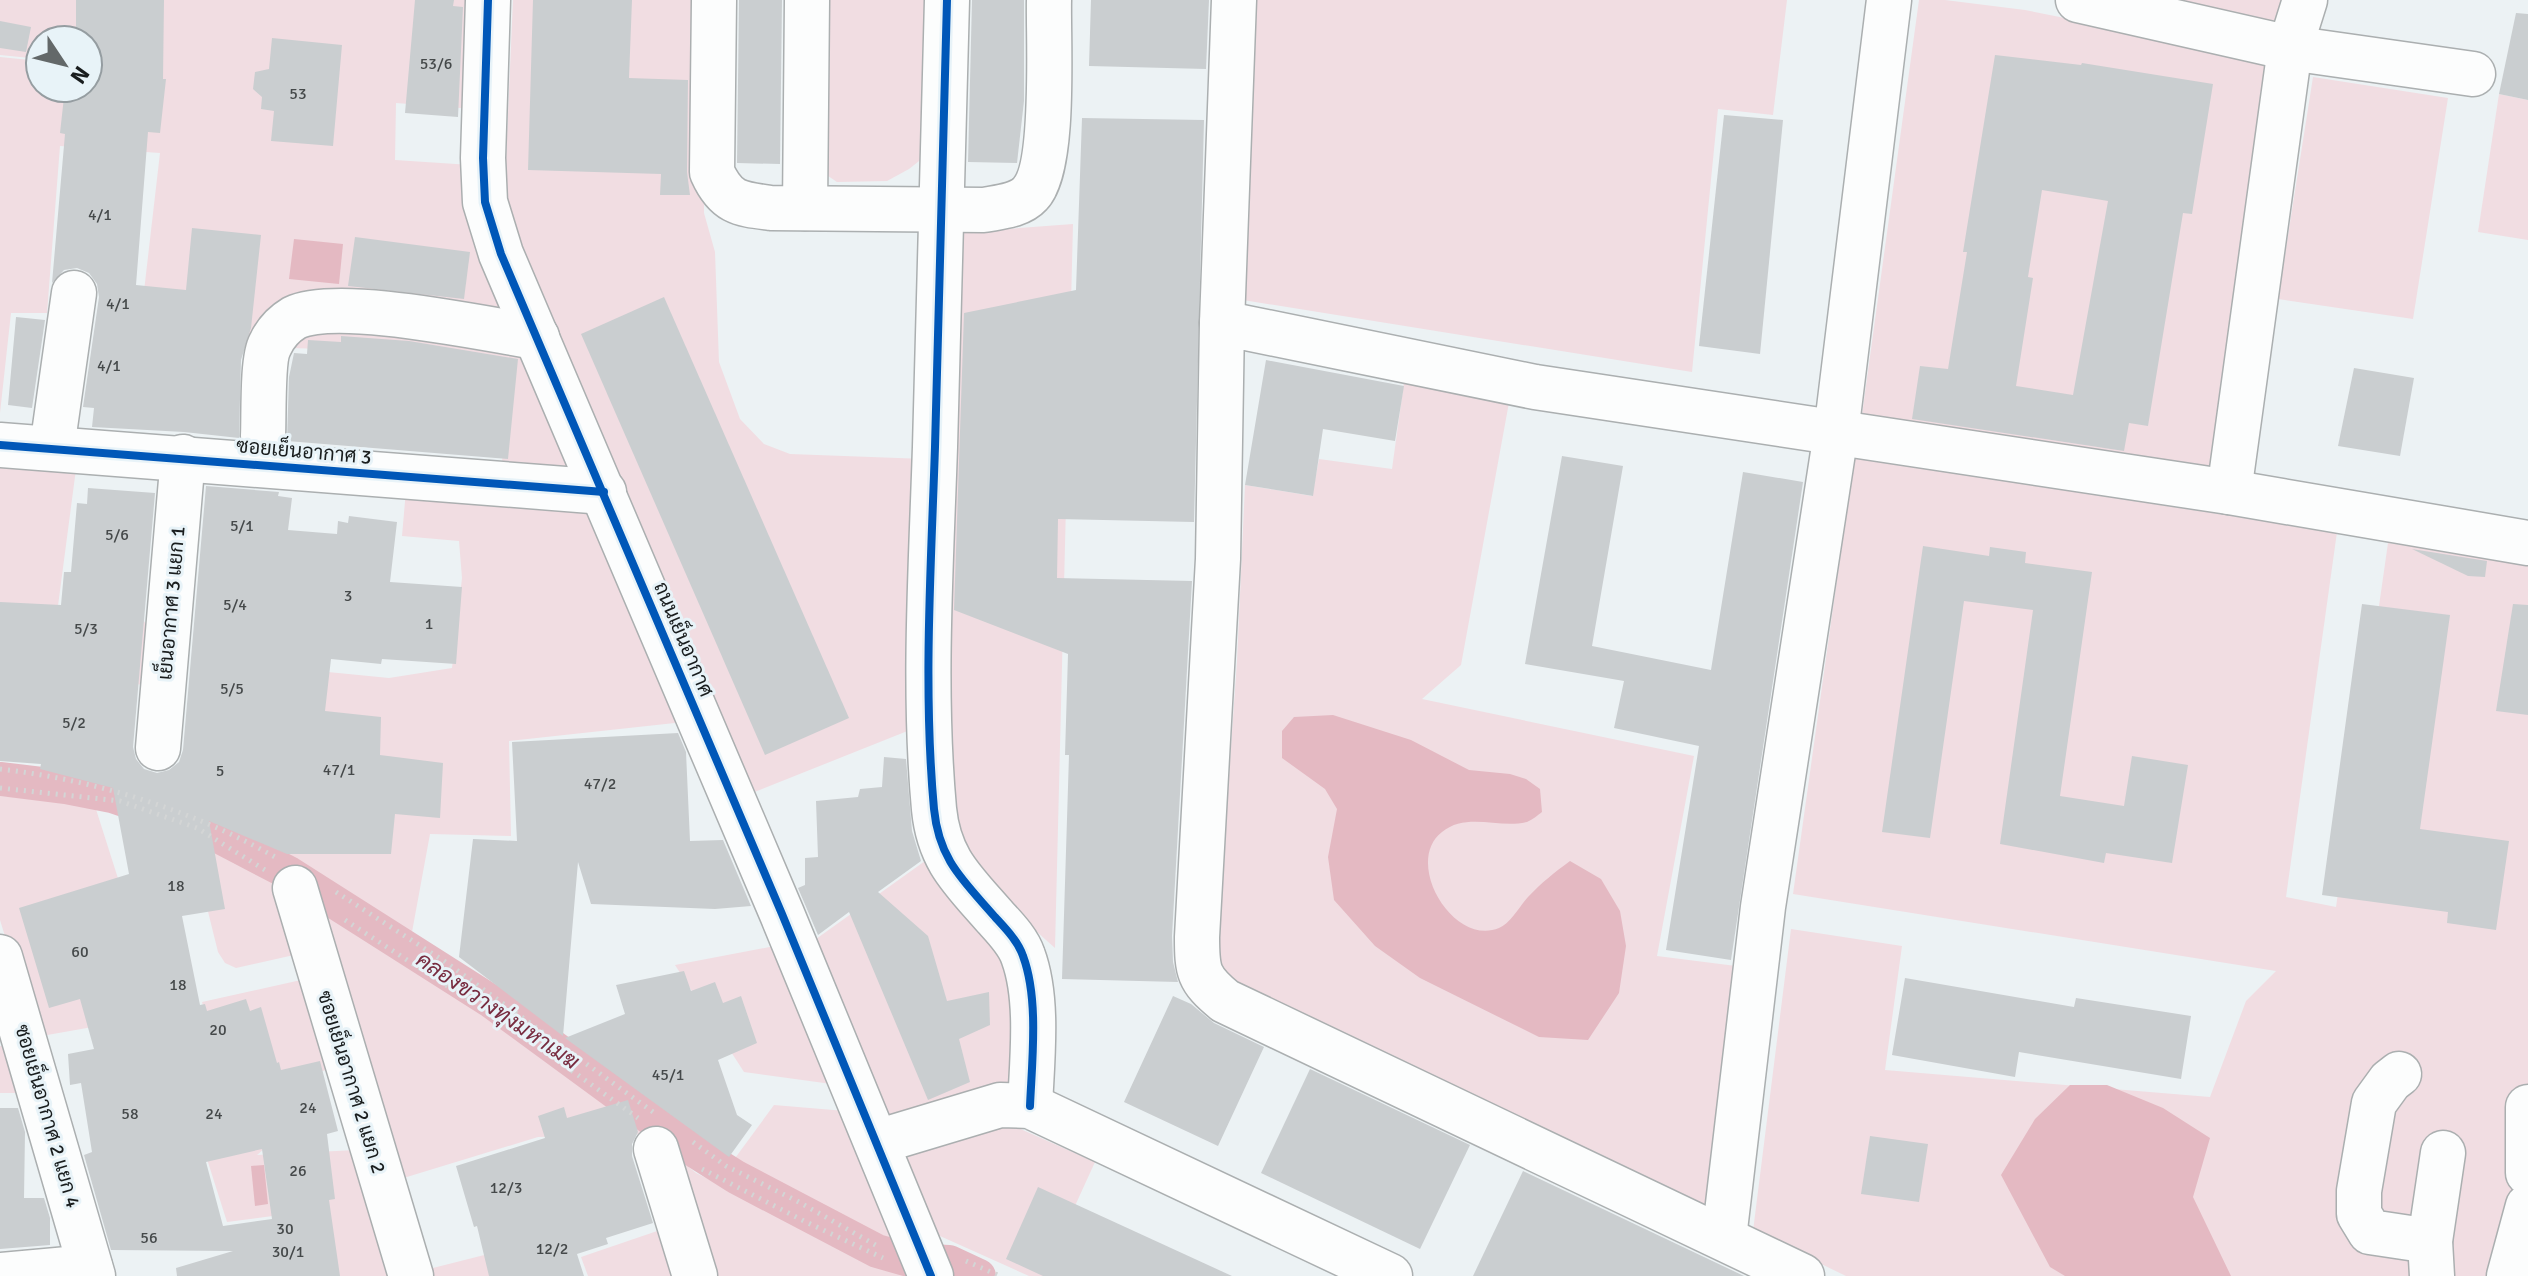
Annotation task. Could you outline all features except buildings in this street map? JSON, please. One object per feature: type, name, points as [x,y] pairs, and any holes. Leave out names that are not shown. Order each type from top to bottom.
[{"type":"street","name":"ถนนเย็นอากาศ","points":[[488,0],[483,158],[485,202],[501,254],[604,492],[927,1268]]},
{"type":"street","points":[[714,0],[712,172],[722,193],[745,205],[944,210],[984,210],[1015,204],[1030,194],[1040,177],[1047,149],[1049,0]]},
{"type":"street","points":[[805,208],[807,0]]},
{"type":"street","points":[[947,0],[944,210],[927,678],[934,809],[937,835],[946,859],[1008,931],[1023,955],[1033,1026],[1030,1106]]},
{"type":"street","points":[[1234,0],[1222,323],[1218,559],[1197,937],[1198,974],[1225,1001],[1802,1276]]},
{"type":"street","points":[[1724,1238],[1763,907],[1836,433],[1889,0]]},
{"type":"street","points":[[2078,0],[2290,48],[2473,74]]},
{"type":"street","points":[[2229,492],[2290,48],[2305,0]]},
{"type":"street","points":[[52,448],[74,293]]},
{"type":"street","points":[[263,436],[267,348],[279,330],[293,319],[316,311],[358,310],[537,337]]},
{"type":"street","points":[[1222,323],[1535,387],[2229,492],[2528,543]]},
{"type":"street","name":"ซอยเย็นอากาศ 3","points":[[0,445],[604,492]]},
{"type":"street","name":"เย็นอากาศ 3 แยก 1","points":[[158,748],[183,457]]},
{"type":"street","name":"ซอยเย็นอากาศ 2 แยก 2","points":[[303,879],[411,1276]]},
{"type":"street","name":"ซอยเย็นอากาศ 2 แยก 4","points":[[0,957],[92,1271]]},
{"type":"street","points":[[2399,1074],[2374,1103],[2359,1191],[2359,1214],[2370,1232],[2431,1258],[2443,1153]]},
{"type":"street","points":[[877,1142],[1000,1105],[1030,1106],[1390,1276]]},
{"type":"street","points":[[2528,1107],[2528,1173]]},
{"type":"street","points":[[669,1139],[695,1276]]},
{"type":"street","points":[[2509,1276],[2528,1206]]},
{"type":"street","points":[[0,1275],[92,1271]]},
{"type":"path","points":[[0,769],[41,774],[134,797],[237,837],[444,961],[669,1139],[797,1201],[875,1245],[927,1268]]},
{"type":"path","points":[[0,788],[120,801],[197,828],[303,879],[669,1139],[806,1222],[912,1271],[927,1268]]},
{"type":"path","points":[[927,1268],[932,1252],[961,1258],[1000,1276]]},
{"type":"shaded area","points":[[0,0],[473,0],[472,109],[396,103],[395,160],[471,165],[584,471],[502,465],[505,370],[322,349],[138,343],[160,153],[60,146],[47,313],[11,313],[0,413],[0,57],[24,59],[24,104],[104,104],[104,24],[24,24],[24,57],[0,55]]},
{"type":"shaded area","points":[[513,0],[705,0],[704,213],[715,252],[719,362],[740,419],[764,444],[790,454],[925,459],[920,726],[752,793],[504,205]]},
{"type":"shaded area","points":[[820,0],[935,0],[933,150],[887,181],[837,182],[818,169]]},
{"type":"shaded area","points":[[1253,0],[1787,0],[1773,115],[1718,109],[1692,372],[1243,300]]},
{"type":"shaded area","points":[[1919,0],[1945,0],[2025,10],[2276,60],[2219,476],[1861,422]]},
{"type":"shaded area","points":[[2144,0],[2284,0],[2271,28]]},
{"type":"shaded area","points":[[2313,77],[2448,98],[2413,319],[2278,299]]},
{"type":"shaded area","points":[[2499,94],[2528,100],[2528,240],[2478,232]]},
{"type":"shaded area","points":[[1073,224],[1055,948],[956,860],[939,829],[954,233]]},
{"type":"shaded area","points":[[294,239],[343,244],[339,284],[289,279]]},
{"type":"shaded area","points":[[1404,382],[1510,397],[1461,665],[1422,699],[1694,756],[1657,956],[1736,966],[1708,1211],[1239,994],[1216,962],[1237,661],[1245,485],[1312,496],[1319,459],[1392,469]]},
{"type":"shaded area","points":[[1854,458],[2337,532],[2286,897],[2336,907],[2388,543],[2528,562],[2528,1276],[1846,1276],[1753,1231],[1791,929],[1902,946],[1885,1070],[2210,1097],[2246,1001],[2276,971],[1793,894]]},
{"type":"shaded area","points":[[0,462],[76,469],[56,621],[141,617],[157,640],[148,685],[47,678],[0,615]]},
{"type":"shaded area","points":[[406,490],[574,507],[588,515],[641,639],[684,722],[509,741],[511,836],[430,834],[412,932],[282,856],[382,836],[323,718],[328,672],[389,678],[452,668],[462,578],[459,541],[402,536]]},
{"type":"shaded area","points":[[1333,715],[1411,740],[1469,770],[1510,774],[1526,779],[1540,789],[1542,812],[1527,822],[1462,823],[1442,832],[1431,846],[1428,862],[1431,881],[1450,914],[1465,925],[1482,931],[1503,926],[1538,887],[1570,861],[1601,879],[1620,911],[1626,946],[1619,993],[1588,1040],[1539,1037],[1420,978],[1375,946],[1334,900],[1328,857],[1337,809],[1325,789],[1282,758],[1282,731],[1294,717]]},
{"type":"shaded area","points":[[0,796],[94,803],[178,1067],[132,1020],[36,1037],[0,920]]},
{"type":"shaded area","points":[[178,824],[214,841],[272,878],[294,955],[236,968],[225,963],[218,952],[196,863]]},
{"type":"shaded area","points":[[932,856],[1008,952],[1017,984],[1009,1124],[1095,1162],[1043,1276],[1029,1276],[931,1232],[816,939]]},
{"type":"shaded area","points":[[312,903],[472,1008],[581,1087],[637,1123],[641,1134],[538,1137],[397,1180]]},
{"type":"shaded area","points":[[785,944],[846,1086],[744,1072],[675,965]]},
{"type":"shaded area","points":[[301,980],[330,1069],[300,1077],[302,1116],[257,1155],[356,1150],[395,1276],[280,1276],[325,1209],[227,1222],[180,1074],[220,1066],[202,1002]]},
{"type":"shaded area","points":[[0,1046],[8,1046],[23,1093],[0,1093]]},
{"type":"shaded area","points":[[2070,1085],[2107,1085],[2163,1108],[2210,1138],[2193,1197],[2231,1276],[2065,1276],[2050,1267],[2001,1175],[2035,1119]]},
{"type":"shaded area","points":[[774,1105],[857,1112],[899,1253],[882,1248],[730,1165]]},
{"type":"shaded area","points":[[674,1155],[696,1173],[904,1276],[711,1276]]},
{"type":"shaded area","points":[[264,1165],[268,1204],[255,1206],[251,1166]]},
{"type":"shaded area","points":[[666,1228],[682,1276],[588,1276],[581,1257]]},
{"type":"shaded area","points":[[508,1249],[515,1276],[427,1276],[425,1270]]},
{"type":"waterway","name":"คลองขวางทุ่งมหาเมฆ","points":[[0,779],[112,796],[197,825],[289,873],[492,1002],[698,1153],[736,1177],[877,1251],[909,1260],[949,1262],[979,1276]]},
{"type":"cycle path","points":[[488,0],[483,158],[485,202],[501,254],[782,914],[931,1276]]},
{"type":"cycle path","points":[[947,0],[929,628],[929,719],[934,809],[941,842],[954,868],[1011,935],[1023,956],[1033,1010],[1030,1106]]},
{"type":"cycle path","points":[[0,445],[604,492]]}]
